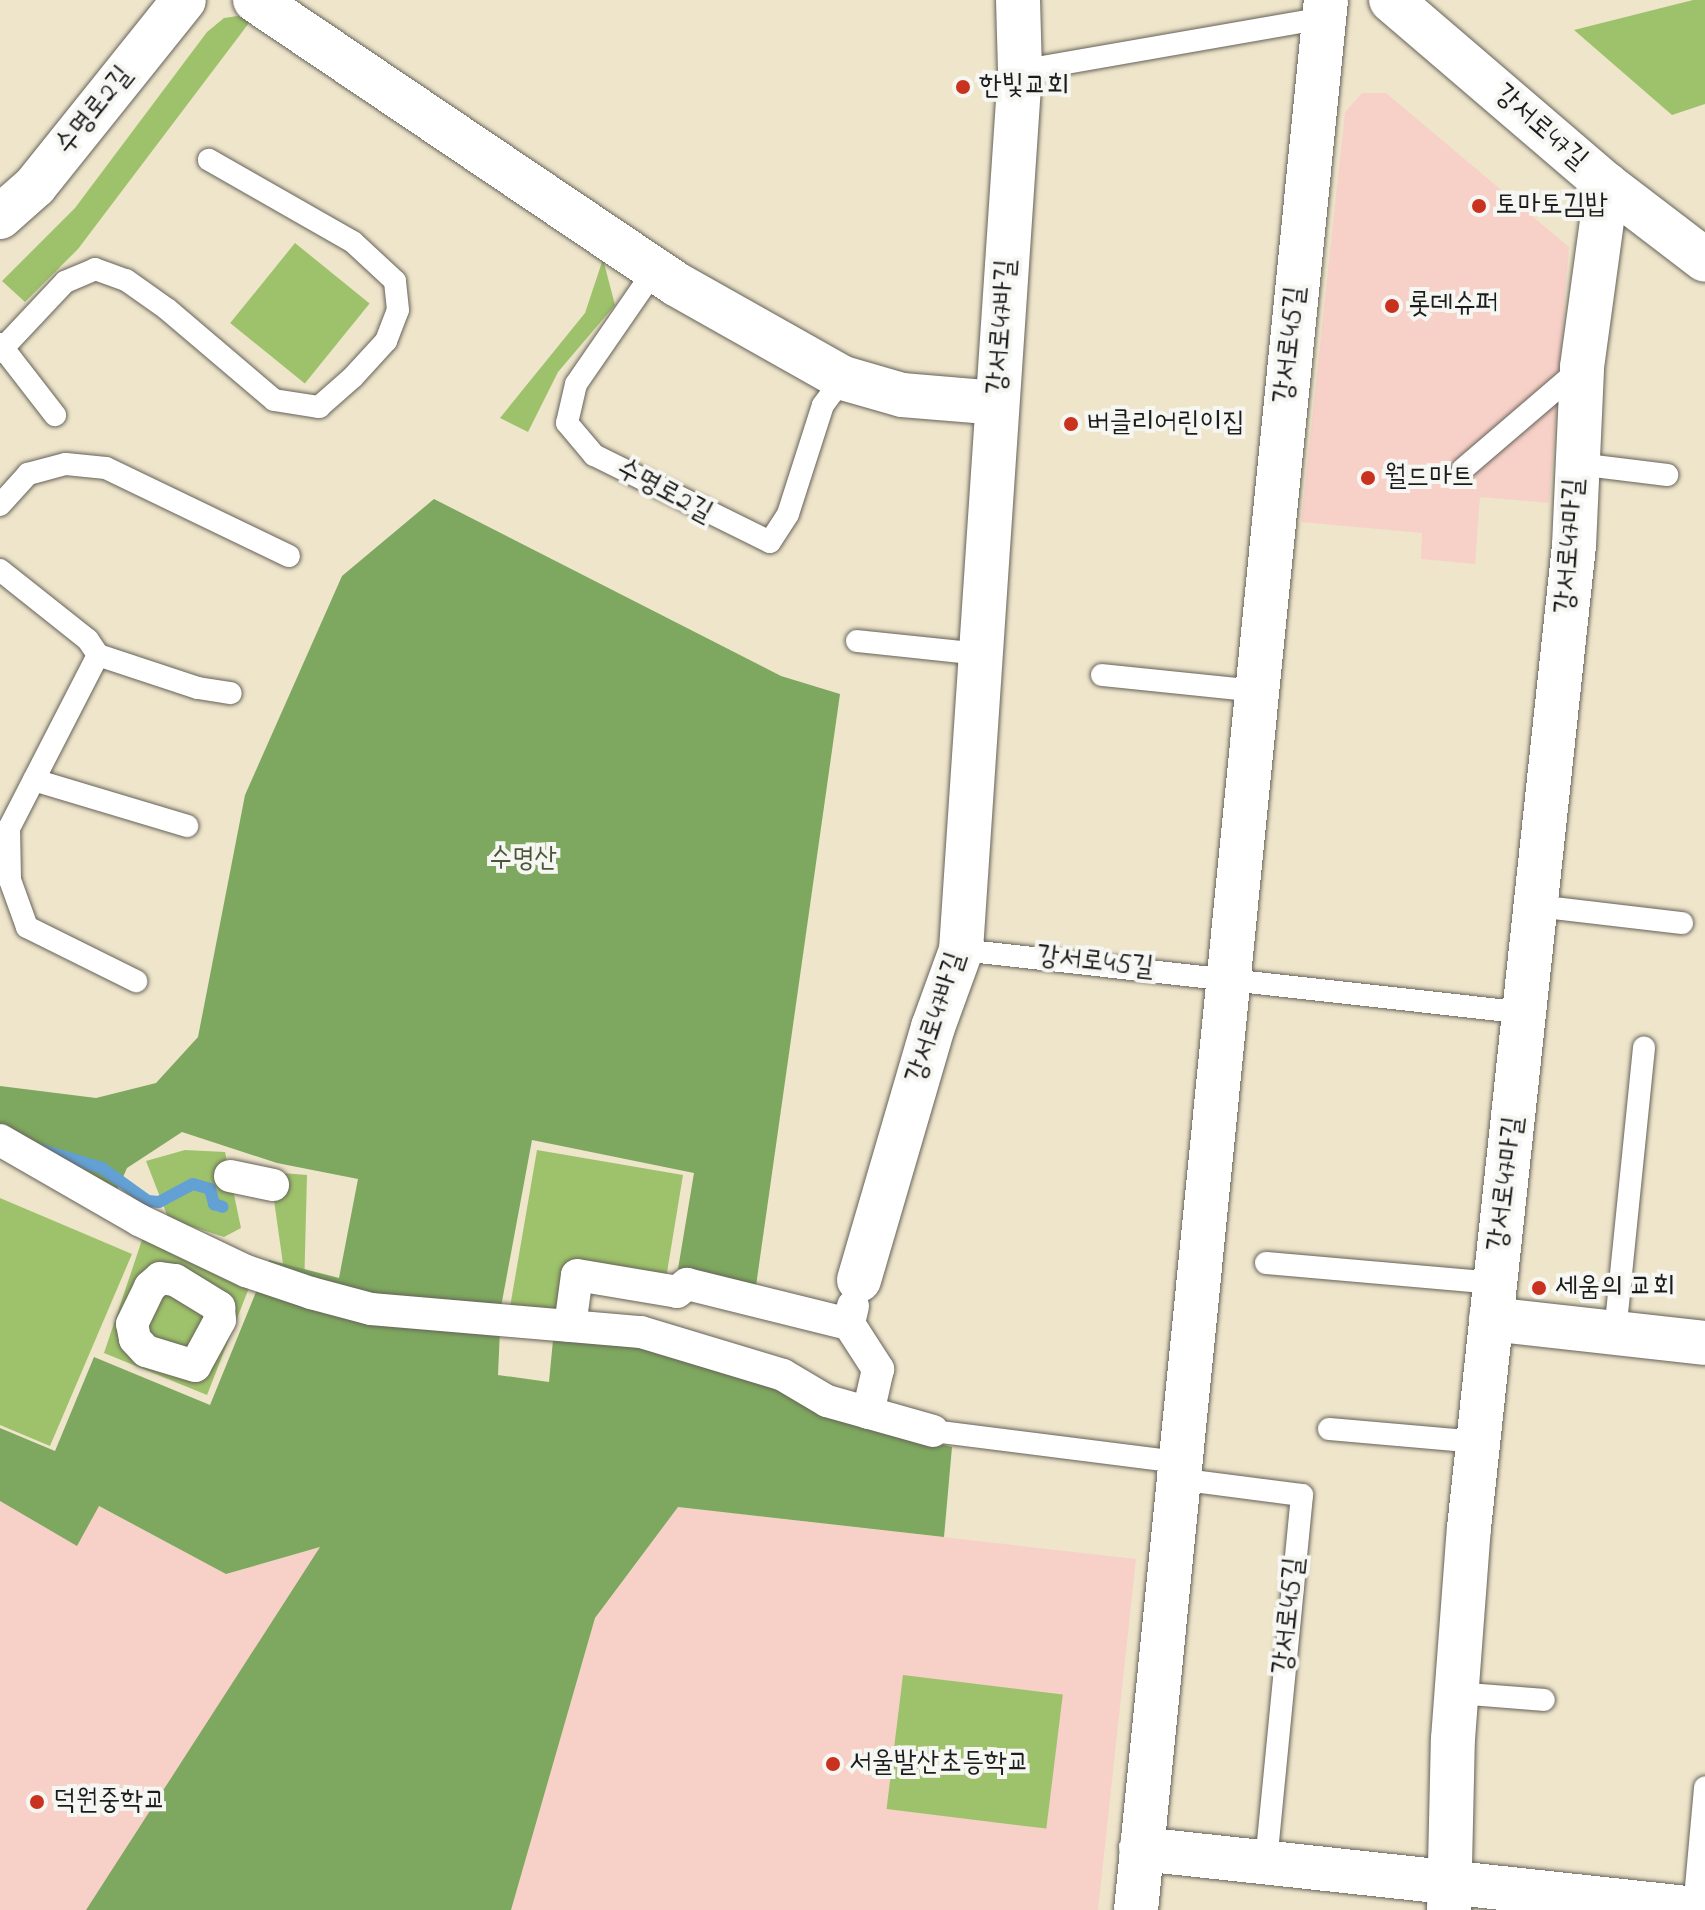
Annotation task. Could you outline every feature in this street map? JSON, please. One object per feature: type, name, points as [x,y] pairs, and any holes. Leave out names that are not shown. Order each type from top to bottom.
[{"type":"street","name":"수명로2길","points":[[0,217],[35,186],[184,0]]},
{"type":"street","points":[[255,0],[654,271],[843,378],[902,395],[997,403]]},
{"type":"street","name":"강서로47바길","points":[[859,1280],[933,1027],[961,950],[1020,71],[1018,0]]},
{"type":"street","name":"강서로47길","points":[[1391,0],[1607,185],[1701,252]]},
{"type":"street","name":"강서로45길","points":[[1136,1910],[1325,9]]},
{"type":"street","name":"강서로47마길","points":[[1450,1896],[1456,1693],[1478,1442],[1537,906],[1578,464],[1582,367],[1607,185]]},
{"type":"street","points":[[0,1140],[139,1220],[246,1271],[298,1289],[371,1309],[641,1332],[783,1375],[827,1401],[933,1431]]},
{"type":"street","points":[[230,1176],[273,1185]]},
{"type":"street","points":[[570,1326],[577,1275],[677,1292],[687,1284],[849,1324],[878,1369],[868,1413]]},
{"type":"street","points":[[849,1324],[859,1280]]},
{"type":"street","points":[[1493,1301],[1615,1333],[1705,1343]]},
{"type":"street","points":[[1141,1849],[1266,1862],[1450,1896],[1700,1909]]},
{"type":"lane","points":[[1020,71],[1325,9]]},
{"type":"lane","points":[[55,415],[1,348],[65,282],[95,269],[126,280],[167,309],[274,400],[319,407],[353,377],[386,341],[398,310],[395,281],[353,242],[209,160]]},
{"type":"lane","name":"수명로2길","points":[[654,271],[576,384],[567,423],[594,455],[770,542],[788,514],[823,405],[843,378]]},
{"type":"lane","points":[[1463,469],[1582,367]]},
{"type":"lane","points":[[0,505],[28,474],[66,464],[106,468],[289,556]]},
{"type":"lane","points":[[1578,464],[1667,475]]},
{"type":"lane","points":[[0,570],[67,621],[98,655],[198,688],[231,693]]},
{"type":"lane","points":[[857,641],[981,654]]},
{"type":"lane","points":[[98,655],[9,828],[10,880],[27,927],[136,981]]},
{"type":"lane","points":[[1102,675],[1257,691]]},
{"type":"lane","points":[[34,780],[187,826]]},
{"type":"lane","points":[[1537,906],[1682,923]]},
{"type":"lane","name":"강서로45길","points":[[961,950],[1229,977],[1526,1013]]},
{"type":"lane","points":[[1615,1333],[1644,1047]]},
{"type":"lane","points":[[1266,1263],[1493,1301]]},
{"type":"lane","points":[[1329,1429],[1478,1442]]},
{"type":"lane","name":"강서로45길","points":[[933,1431],[1179,1471],[1302,1495],[1266,1862]]},
{"type":"lane","points":[[1456,1693],[1544,1700]]},
{"type":"lane","points":[[1700,1909],[1705,1787]]},
{"type":"shaded area","points":[[1362,93],[1386,93],[1569,247],[1549,503],[1480,497],[1475,564],[1421,559],[1422,533],[1301,522],[1345,112]]},
{"type":"shaded area","points":[[0,1501],[77,1545],[98,1506],[226,1574],[321,1547],[86,1910],[0,1910]]},
{"type":"shaded area","name":"서울발산초등학교","points":[[678,1507],[1136,1559],[1098,1910],[511,1910],[595,1618]]},
{"type":"green space","points":[[1693,0],[1705,0],[1705,104],[1672,115],[1574,30]]},
{"type":"green space","points":[[237,16],[252,19],[78,249],[25,302],[2,281],[75,208],[207,32],[224,18]]},
{"type":"green space","points":[[295,243],[370,303],[305,383],[230,323]]},
{"type":"green space","points":[[603,259],[615,305],[558,372],[528,432],[500,418],[585,313]]},
{"type":"green space","name":"수명산","points":[[434,499],[781,676],[840,694],[756,1286],[678,1269],[694,1173],[532,1140],[501,1307],[498,1375],[549,1382],[553,1340],[635,1347],[782,1391],[839,1419],[952,1447],[944,1537],[678,1507],[595,1618],[511,1910],[86,1910],[320,1547],[226,1574],[99,1506],[77,1546],[0,1501],[0,1428],[55,1451],[94,1357],[210,1405],[269,1260],[339,1278],[358,1179],[277,1163],[182,1132],[127,1168],[116,1193],[0,1124],[0,1086],[96,1098],[156,1083],[198,1037],[245,795],[342,576]]},
{"type":"green space","points":[[185,1150],[225,1152],[241,1228],[224,1237],[190,1226],[254,1275],[207,1395],[104,1353],[147,1225],[169,1220],[146,1161]]},
{"type":"green space","points":[[537,1150],[683,1175],[662,1303],[583,1290],[577,1325],[509,1313]]},
{"type":"green space","points":[[270,1172],[307,1175],[304,1291],[286,1285]]},
{"type":"green space","points":[[0,1198],[132,1254],[50,1446],[0,1425]]},
{"type":"green space","points":[[903,1675],[1063,1695],[1046,1829],[887,1809]]},
{"type":"waterway","points":[[42,1150],[102,1168],[148,1201],[159,1202],[193,1184],[210,1189],[214,1204],[223,1207]]},
{"type":"place","name":"한빛교회","points":[[963,87]]},
{"type":"place","name":"토마토김밥","points":[[1479,206]]},
{"type":"place","name":"롯데슈퍼","points":[[1392,306]]},
{"type":"place","name":"버클리어린이집","points":[[1071,424]]},
{"type":"place","name":"월드마트","points":[[1368,478]]},
{"type":"place","name":"세움의 교회","points":[[1539,1288]]},
{"type":"place","name":"서울발산초등학교","points":[[833,1764]]},
{"type":"place","name":"덕원중학교","points":[[37,1802]]}]
